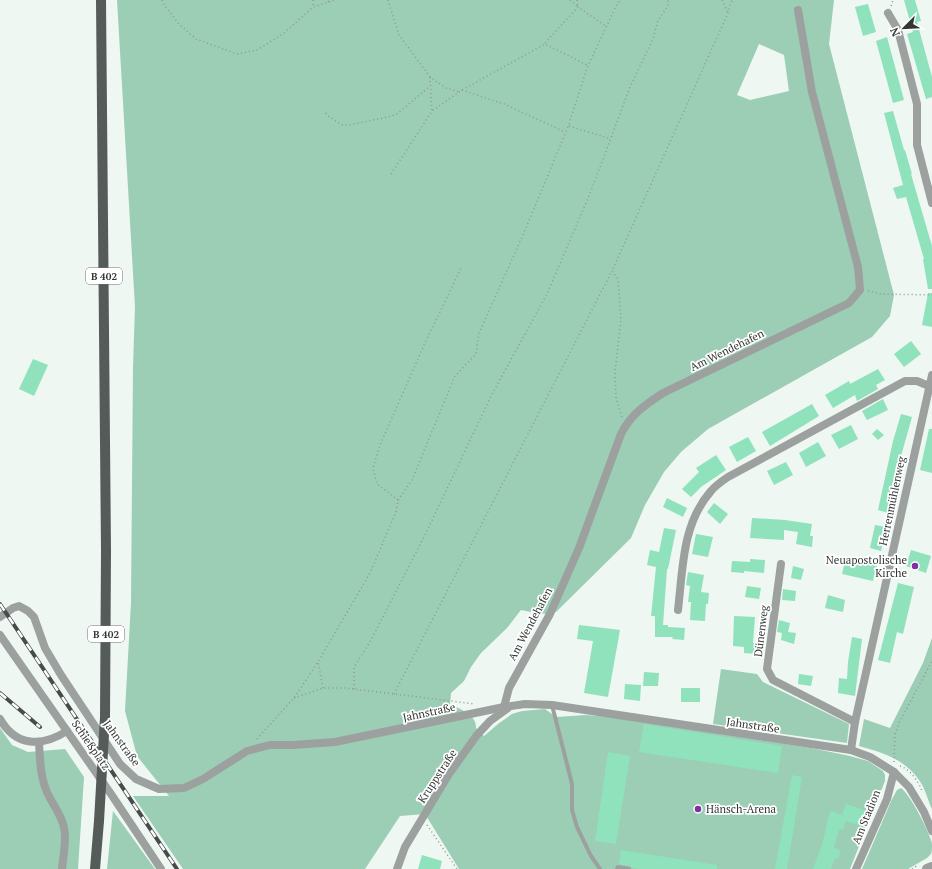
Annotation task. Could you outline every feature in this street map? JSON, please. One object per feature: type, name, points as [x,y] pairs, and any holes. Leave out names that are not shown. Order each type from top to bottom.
[{"type":"main road","name":"B 402","points":[[95,869],[105,717],[106,551],[101,0]]},
{"type":"street","points":[[798,10],[812,92],[858,267],[860,290]]},
{"type":"street","points":[[888,13],[898,30],[917,104],[917,145],[932,204]]},
{"type":"street","name":"Am Wendehafen","points":[[507,707],[509,688],[550,614],[573,562],[625,426],[628,422],[643,407],[663,393],[848,303],[860,290]]},
{"type":"street","name":"Herrenmühlenweg","points":[[851,750],[855,722],[932,375]]},
{"type":"street","points":[[678,610],[685,545],[693,519],[712,490],[728,477],[905,381],[917,381],[929,386]]},
{"type":"street","name":"Dünenweg","points":[[781,564],[767,669],[770,676],[773,680],[855,722]]},
{"type":"street","name":"Jahnstraße","points":[[0,617],[13,608],[19,606],[28,611],[34,617],[45,648],[61,675],[120,764],[136,779],[159,789],[184,788],[203,779],[247,751],[270,745],[335,742],[507,707],[525,704],[552,705],[851,750],[870,756],[894,772],[909,787],[924,812],[932,831]]},
{"type":"street","name":"Schießplatz","points":[[0,635],[112,794],[161,869]]},
{"type":"street","name":"Kruppstraße","points":[[397,869],[405,847],[449,774],[476,735],[507,707]]},
{"type":"street","points":[[0,719],[5,728],[22,740],[39,742],[56,738],[67,731]]},
{"type":"street","points":[[39,742],[43,781],[46,791],[65,829],[62,869]]},
{"type":"street","name":"Am Stadion","points":[[856,869],[887,799],[894,772]]},
{"type":"street","points":[[927,869],[932,867]]},
{"type":"lane","points":[[552,705],[572,784],[572,810],[577,827],[591,856],[600,869]]},
{"type":"lane","points":[[617,869],[618,867],[629,869]]},
{"type":"path","points":[[162,0],[164,5],[179,24],[196,39],[237,54],[257,50],[283,34],[313,7],[334,0]]},
{"type":"path","points":[[313,0],[313,7]]},
{"type":"path","points":[[388,0],[399,35],[430,77],[446,88],[459,92]]},
{"type":"path","points":[[570,0],[606,26]]},
{"type":"path","points":[[577,0],[578,6]]},
{"type":"path","points":[[257,739],[294,698],[318,662],[370,573],[396,512],[398,500],[412,480],[455,376],[476,354],[479,333],[523,235],[566,132],[588,66],[616,4],[621,0]]},
{"type":"path","points":[[354,689],[354,668],[370,642],[431,524],[491,396],[547,294],[591,191],[630,87],[653,39],[658,20],[668,6],[668,0]]},
{"type":"path","points":[[722,0],[728,13]]},
{"type":"path","points":[[394,694],[612,272],[728,13],[732,0]]},
{"type":"path","points":[[391,174],[432,111],[462,90],[545,44],[578,6]]},
{"type":"path","points":[[545,44],[588,66]]},
{"type":"path","points":[[430,77],[432,111]]},
{"type":"path","points":[[326,113],[342,125],[388,117],[397,114],[430,86]]},
{"type":"path","points":[[462,90],[504,104],[566,132]]},
{"type":"path","points":[[568,126],[611,139]]},
{"type":"path","points":[[398,500],[377,484],[373,468],[380,444],[425,343],[461,268]]},
{"type":"path","points":[[612,272],[618,279],[620,320],[616,371],[616,398],[625,426]]},
{"type":"path","points":[[860,290],[881,294],[932,295]]},
{"type":"path","points":[[894,772],[895,734],[899,723],[932,661]]},
{"type":"path","points":[[318,662],[323,688]]},
{"type":"path","points":[[294,698],[323,688],[354,689],[475,704]]},
{"type":"path","points":[[422,819],[433,831],[457,869]]},
{"type":"green space","points":[[117,0],[834,0],[829,44],[894,295],[890,316],[872,337],[708,429],[681,452],[664,472],[645,505],[631,538],[556,612],[543,614],[521,610],[507,628],[481,653],[471,667],[464,681],[451,693],[450,704],[463,710],[471,716],[476,723],[476,728],[484,736],[512,714],[522,711],[545,709],[556,717],[586,715],[611,717],[811,748],[868,761],[883,771],[885,781],[850,869],[459,869],[425,814],[400,816],[365,869],[183,869],[133,796],[169,796],[137,756],[125,711],[131,603],[135,307]],"holes":[[[759,44],[784,55],[789,91],[750,100],[737,95]]]},
{"type":"green space","points":[[932,638],[932,809],[921,783],[909,768],[894,758],[859,746],[864,719],[890,728],[923,663]]},
{"type":"green space","points":[[721,669],[757,674],[763,682],[849,724],[847,743],[713,724]]},
{"type":"green space","points":[[0,728],[12,745],[28,752],[65,749],[84,777],[78,869],[0,869]]},
{"type":"green space","points":[[901,788],[914,805],[928,831],[932,844],[931,854],[908,869],[862,869],[892,799],[897,790]]},
{"type":"green space","points":[[113,811],[155,869],[107,869]]},
{"type":"building","points":[[904,0],[915,0],[921,21],[917,22],[932,77],[932,97],[926,99],[907,34],[913,32]]},
{"type":"building","points":[[868,4],[876,32],[863,36],[855,7]]},
{"type":"building","points":[[887,37],[904,100],[893,103],[876,41]]},
{"type":"building","points":[[893,111],[932,246],[932,289],[928,289],[924,259],[906,197],[897,199],[893,188],[903,185],[884,113]]},
{"type":"building","points":[[928,293],[932,293],[932,327],[922,325]]},
{"type":"building","points":[[911,341],[921,354],[904,367],[894,354]]},
{"type":"building","points":[[33,359],[48,365],[34,396],[19,389]]},
{"type":"building","points":[[878,369],[885,380],[876,385],[878,389],[857,401],[855,395],[833,408],[825,395],[849,381],[850,384]]},
{"type":"building","points":[[883,399],[888,410],[867,420],[862,411]]},
{"type":"building","points":[[812,404],[819,416],[770,446],[762,432]]},
{"type":"building","points":[[901,414],[912,417],[901,456],[903,457],[888,513],[878,510],[893,441]]},
{"type":"building","points":[[851,425],[858,439],[839,449],[831,435]]},
{"type":"building","points":[[877,429],[884,435],[878,440],[872,434]]},
{"type":"building","points":[[929,429],[932,429],[932,473],[920,470]]},
{"type":"building","points":[[748,437],[756,451],[737,462],[729,447]]},
{"type":"building","points":[[818,442],[826,456],[806,467],[799,453]]},
{"type":"building","points":[[716,455],[726,470],[701,487],[691,497],[682,489],[699,472],[696,468]]},
{"type":"building","points":[[786,462],[793,475],[774,485],[767,471]]},
{"type":"building","points":[[667,498],[687,508],[683,517],[663,507]]},
{"type":"building","points":[[714,503],[728,514],[720,524],[707,512]]},
{"type":"building","points":[[752,518],[785,520],[812,524],[810,536],[813,536],[812,547],[796,544],[798,532],[784,530],[784,540],[750,538]]},
{"type":"building","points":[[875,525],[886,527],[881,551],[870,548]]},
{"type":"building","points":[[664,528],[676,530],[667,569],[663,625],[668,625],[668,627],[685,628],[684,640],[672,639],[673,637],[655,637],[655,616],[651,616],[656,567],[647,565],[650,550],[659,552]]},
{"type":"building","points":[[696,534],[713,537],[708,557],[692,554]]},
{"type":"building","points":[[911,550],[931,556],[926,573],[906,566]]},
{"type":"building","points":[[846,557],[877,565],[873,581],[842,574]]},
{"type":"building","points":[[750,559],[765,560],[764,573],[744,571],[744,573],[731,572],[732,561],[750,562]]},
{"type":"building","points":[[793,566],[804,569],[801,580],[791,578]]},
{"type":"building","points":[[688,572],[704,575],[701,592],[709,593],[708,604],[706,604],[705,621],[690,620],[691,602],[688,602],[690,586],[686,585]]},
{"type":"building","points":[[898,583],[914,587],[903,634],[897,632],[890,663],[878,660]]},
{"type":"building","points":[[747,586],[761,588],[759,599],[745,597]]},
{"type":"building","points":[[783,589],[796,591],[795,601],[782,600]]},
{"type":"building","points":[[828,595],[845,600],[843,612],[825,608]]},
{"type":"building","points":[[734,616],[755,617],[753,643],[758,643],[757,654],[744,653],[744,647],[733,646]]},
{"type":"building","points":[[779,620],[790,623],[788,632],[796,633],[794,644],[781,640],[782,633],[777,632]]},
{"type":"building","points":[[579,625],[620,630],[608,697],[584,693],[593,641],[577,639]]},
{"type":"building","points":[[852,637],[862,639],[855,696],[838,693],[839,678],[847,679]]},
{"type":"building","points":[[644,672],[659,673],[658,686],[643,686]]},
{"type":"building","points":[[799,674],[813,676],[811,686],[798,684]]},
{"type":"building","points":[[625,684],[641,685],[640,701],[624,699]]},
{"type":"building","points":[[681,688],[700,688],[700,702],[681,702]]},
{"type":"building","points":[[644,724],[782,746],[778,773],[639,752]]},
{"type":"building","points":[[608,752],[630,756],[616,844],[595,841]]},
{"type":"building","points":[[792,775],[802,777],[787,869],[775,869]]},
{"type":"building","points":[[846,804],[867,811],[862,826],[846,821],[843,830],[839,829],[834,848],[841,850],[838,859],[835,858],[831,869],[813,869],[831,811],[842,815]]},
{"type":"building","points":[[621,850],[717,865],[717,869],[632,868],[630,866],[619,864]]},
{"type":"building","points":[[422,855],[442,861],[440,869],[418,869]]},
{"type":"railway","points":[[0,604],[177,869]]},
{"type":"railway","points":[[0,693],[40,727]]},
{"type":"place","name":"Neuapostolische Kirche","points":[[915,566]]},
{"type":"place","name":"Hänsch-Arena","points":[[698,809]]}]
